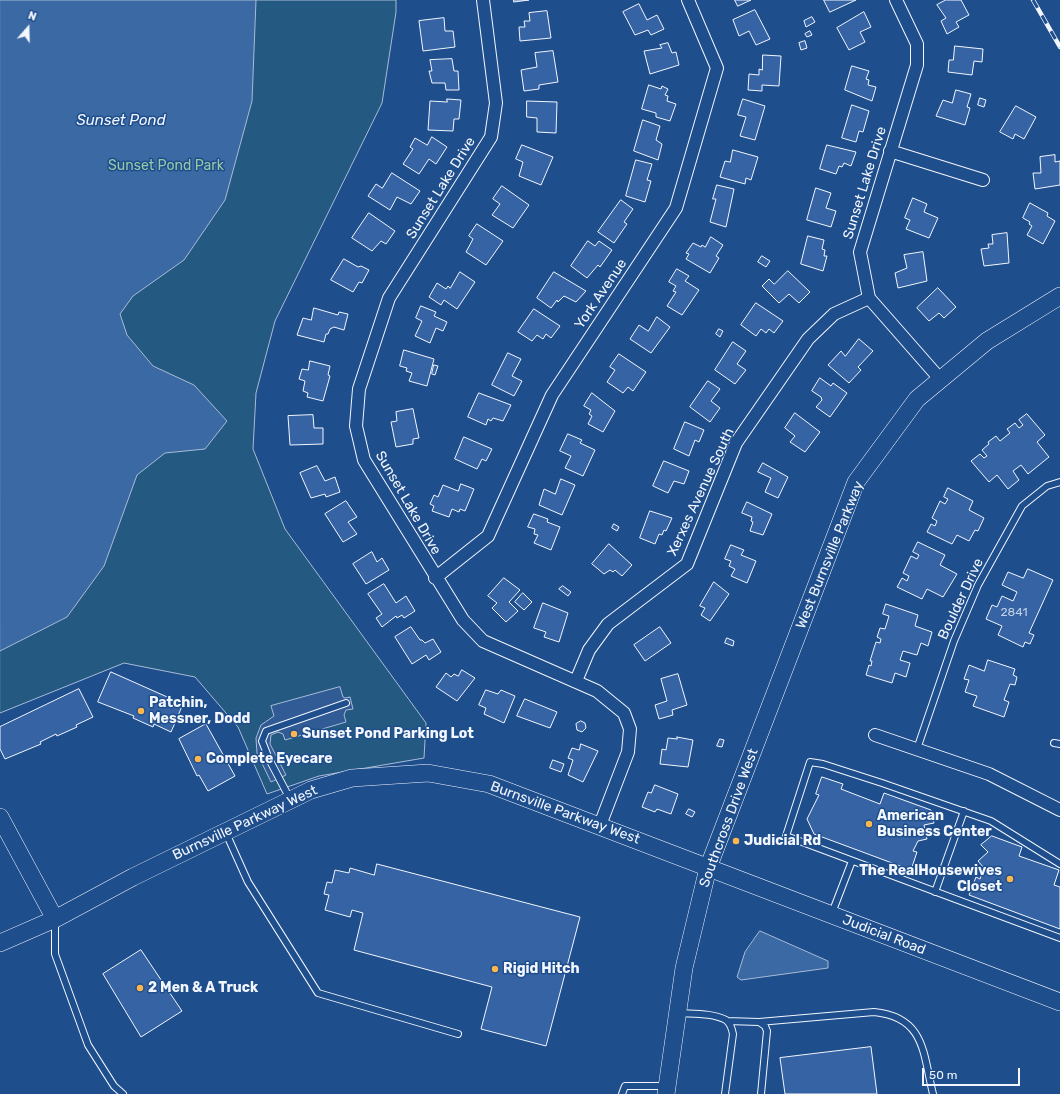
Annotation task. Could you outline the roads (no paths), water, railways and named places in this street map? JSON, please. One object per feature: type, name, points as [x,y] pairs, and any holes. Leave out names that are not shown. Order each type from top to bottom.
[{"type":"street","name":"Sunset Lake Drive","points":[[483,0],[496,103],[490,137],[389,298],[359,389],[356,426],[364,460],[435,578],[463,620],[484,641],[597,691],[624,713],[630,729],[628,752],[600,825]]},
{"type":"street","name":"York Avenue","points":[[435,578],[488,536],[552,396],[676,208],[717,68],[688,0]]},
{"type":"street","name":"Sunset Lake Drive","points":[[869,298],[860,252],[917,65],[917,44],[896,0]]},
{"type":"street","points":[[890,151],[983,180]]},
{"type":"street","name":"West Burnsville Parkway","points":[[795,642],[856,482],[917,399],[940,378],[986,341],[1060,296]]},
{"type":"street","points":[[869,298],[940,378]]},
{"type":"street","name":"Xerxes Avenue South","points":[[576,681],[589,650],[608,624],[687,564],[736,443],[808,339],[834,314],[869,298]]},
{"type":"street","name":"Southcross Drive West","points":[[666,1090],[684,968],[708,868],[795,642]]},
{"type":"street","points":[[875,735],[989,774],[1060,810]]},
{"type":"street","name":"Burnsville Parkway West","points":[[0,943],[55,919],[290,799],[311,790],[352,778],[428,772],[489,784],[600,825],[708,868]]},
{"type":"street","points":[[0,817],[55,919]]},
{"type":"street","name":"Judicial Road","points":[[708,868],[1060,1002]]},
{"type":"lane","name":"Boulder Drive","points":[[917,749],[954,641],[978,585],[1022,506],[1047,486],[1060,482]]},
{"type":"lane","points":[[290,799],[269,759],[262,741],[266,731],[346,703]]},
{"type":"lane","points":[[1060,864],[991,821],[882,783],[823,764],[810,762],[786,836],[1060,938]]},
{"type":"lane","points":[[935,892],[964,811]]},
{"type":"lane","points":[[226,831],[248,882],[318,993],[458,1034]]},
{"type":"lane","points":[[831,915],[852,861]]},
{"type":"lane","points":[[55,919],[55,954],[88,1045],[114,1086],[123,1094]]},
{"type":"lane","points":[[678,1012],[711,1016],[727,1021],[759,1022],[874,1012],[891,1014],[913,1028],[922,1047],[932,1094]]},
{"type":"lane","points":[[725,1094],[733,1034],[727,1021]]},
{"type":"lane","points":[[759,1022],[765,1026],[767,1031],[761,1094]]},
{"type":"lane","points":[[622,1094],[625,1086],[666,1090]]},
{"type":"water","name":"Sunset Pond","points":[[0,0],[256,0],[252,101],[225,200],[184,260],[133,296],[120,314],[127,335],[153,366],[194,385],[227,421],[205,449],[165,453],[137,475],[104,566],[67,617],[0,651]]},
{"type":"water","points":[[760,931],[828,961],[828,968],[741,980],[737,977],[745,952]]},
{"type":"railway","points":[[1033,0],[1060,47]]},
{"type":"place","name":"Patchin, Messner, Dodd","points":[[141,711]]},
{"type":"place","name":"Sunset Pond Parking Lot","points":[[294,734]]},
{"type":"place","name":"Complete Eyecare","points":[[198,759]]},
{"type":"place","name":"American Business Center","points":[[869,824]]},
{"type":"place","name":"Judicial Rd","points":[[736,841]]},
{"type":"place","name":"The RealHousewives Closet","points":[[1010,879]]},
{"type":"place","name":"Rigid Hitch","points":[[495,969]]},
{"type":"place","name":"2 Men & A Truck","points":[[140,988]]},
{"type":"park label","name":"Sunset Pond Park","points":[[166,166]]}]
